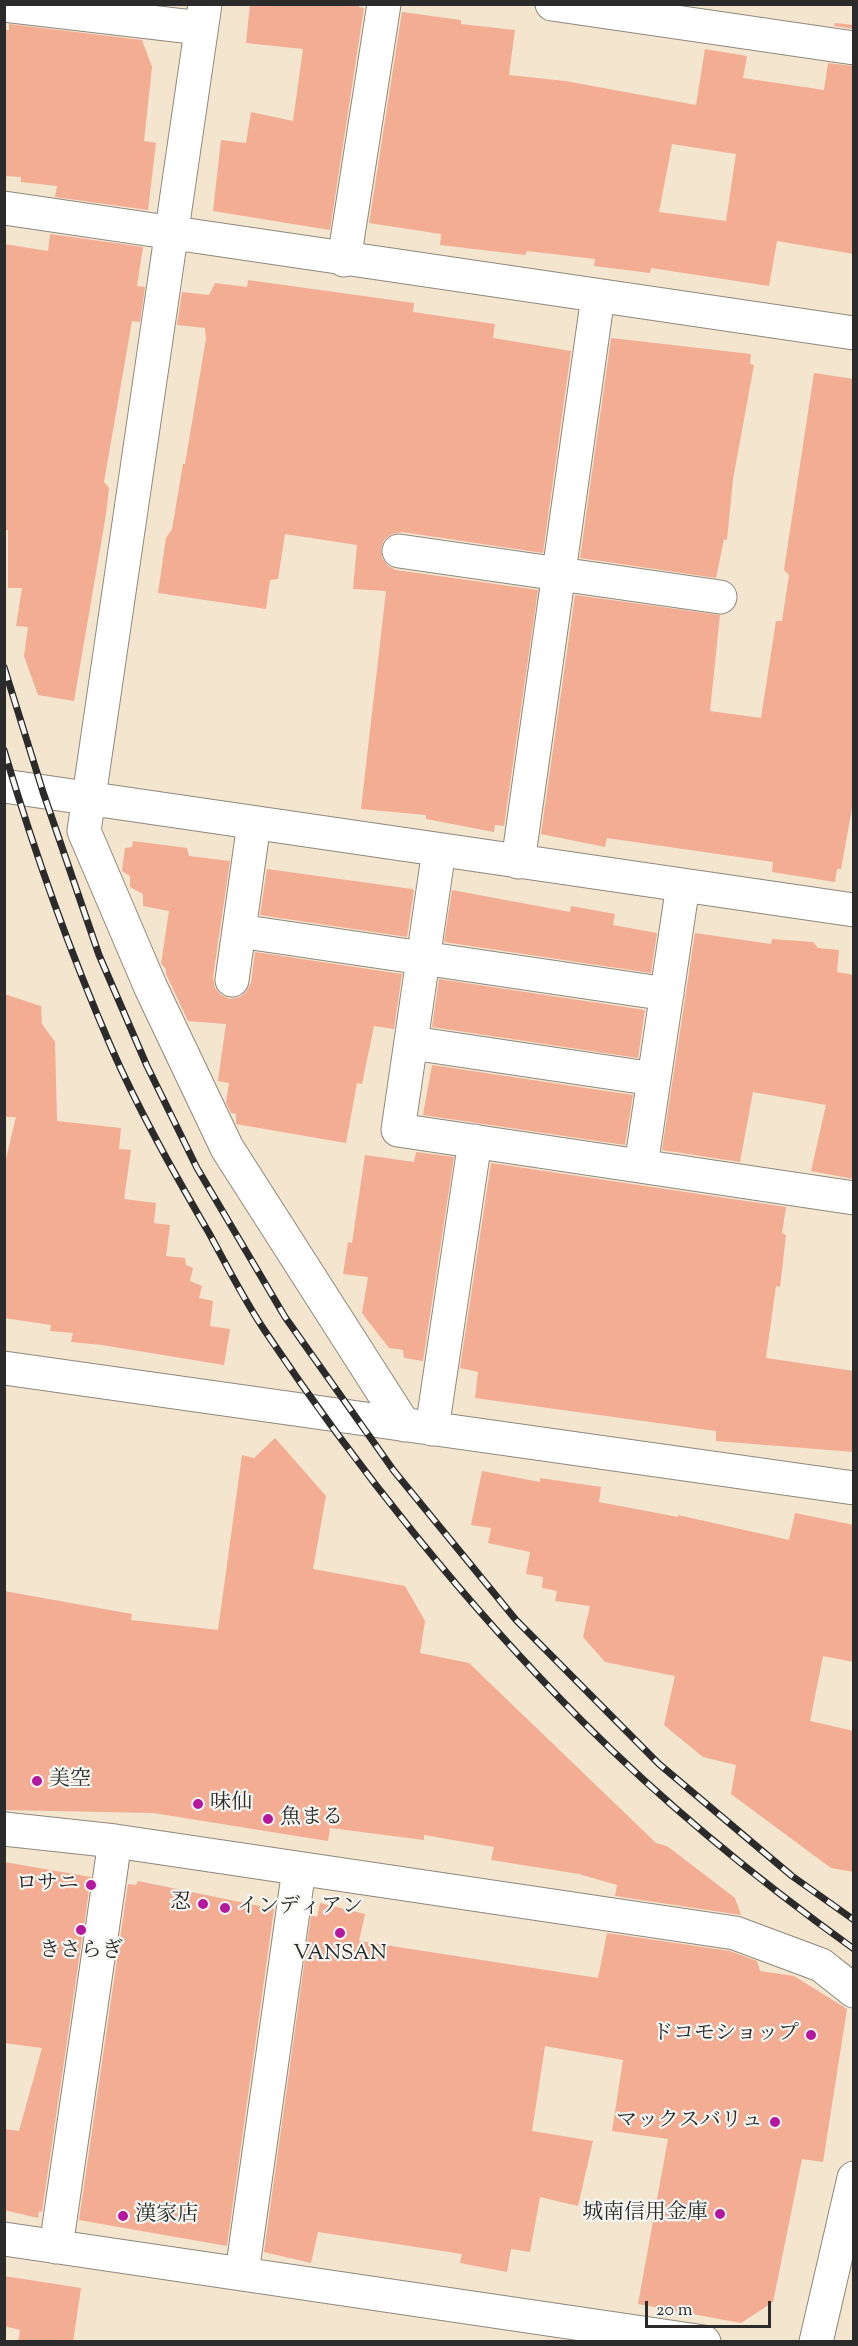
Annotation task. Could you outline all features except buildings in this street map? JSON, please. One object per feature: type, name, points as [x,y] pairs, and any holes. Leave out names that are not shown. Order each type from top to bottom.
[{"type":"street","points":[[344,260],[384,4]]},
{"type":"street","points":[[552,4],[854,48]]},
{"type":"street","points":[[4,5],[203,16],[84,831],[151,988],[227,1148],[418,1427]]},
{"type":"street","points":[[4,208],[172,235],[854,333]]},
{"type":"street","points":[[519,862],[598,296]]},
{"type":"street","points":[[399,551],[720,597]]},
{"type":"street","points":[[4,786],[854,910]]},
{"type":"street","points":[[232,981],[254,823]]},
{"type":"street","points":[[439,850],[425,959],[398,1130],[854,1198]]},
{"type":"street","points":[[641,1166],[683,885]]},
{"type":"street","points":[[239,931],[667,994]]},
{"type":"street","points":[[412,1043],[654,1079]]},
{"type":"street","points":[[418,1427],[475,1141]]},
{"type":"street","points":[[4,1368],[854,1488]]},
{"type":"street","points":[[4,1829],[115,1841],[735,1933],[820,1965],[854,1991]]},
{"type":"street","points":[[56,2247],[115,1841]]},
{"type":"street","points":[[242,2273],[299,1869]]},
{"type":"street","points":[[816,2342],[854,2178]]},
{"type":"street","points":[[4,2239],[704,2342]]},
{"type":"railway","points":[[4,667],[43,792],[99,955],[147,1066],[197,1168],[285,1317],[394,1471],[516,1620],[659,1764],[792,1876],[854,1920]]},
{"type":"railway","points":[[4,750],[53,900],[96,1011],[133,1095],[243,1295],[300,1382],[375,1484],[455,1583],[583,1722],[647,1783],[714,1841],[854,1949]]},
{"type":"place","name":"美空","points":[[37,1781]]},
{"type":"place","name":"味仙","points":[[198,1804]]},
{"type":"place","name":"魚まる","points":[[268,1819]]},
{"type":"place","name":"ロサニ","points":[[91,1885]]},
{"type":"place","name":"忍","points":[[203,1904]]},
{"type":"place","name":"インディアン","points":[[225,1908]]},
{"type":"place","name":"きさらぎ","points":[[81,1930]]},
{"type":"place","name":"VANSAN","points":[[340,1933]]},
{"type":"place","name":"ドコモショップ","points":[[811,2035]]},
{"type":"place","name":"マックスバリュ","points":[[775,2122]]},
{"type":"place","name":"城南信用金庫","points":[[720,2214]]},
{"type":"place","name":"漢家店","points":[[123,2216]]}]
